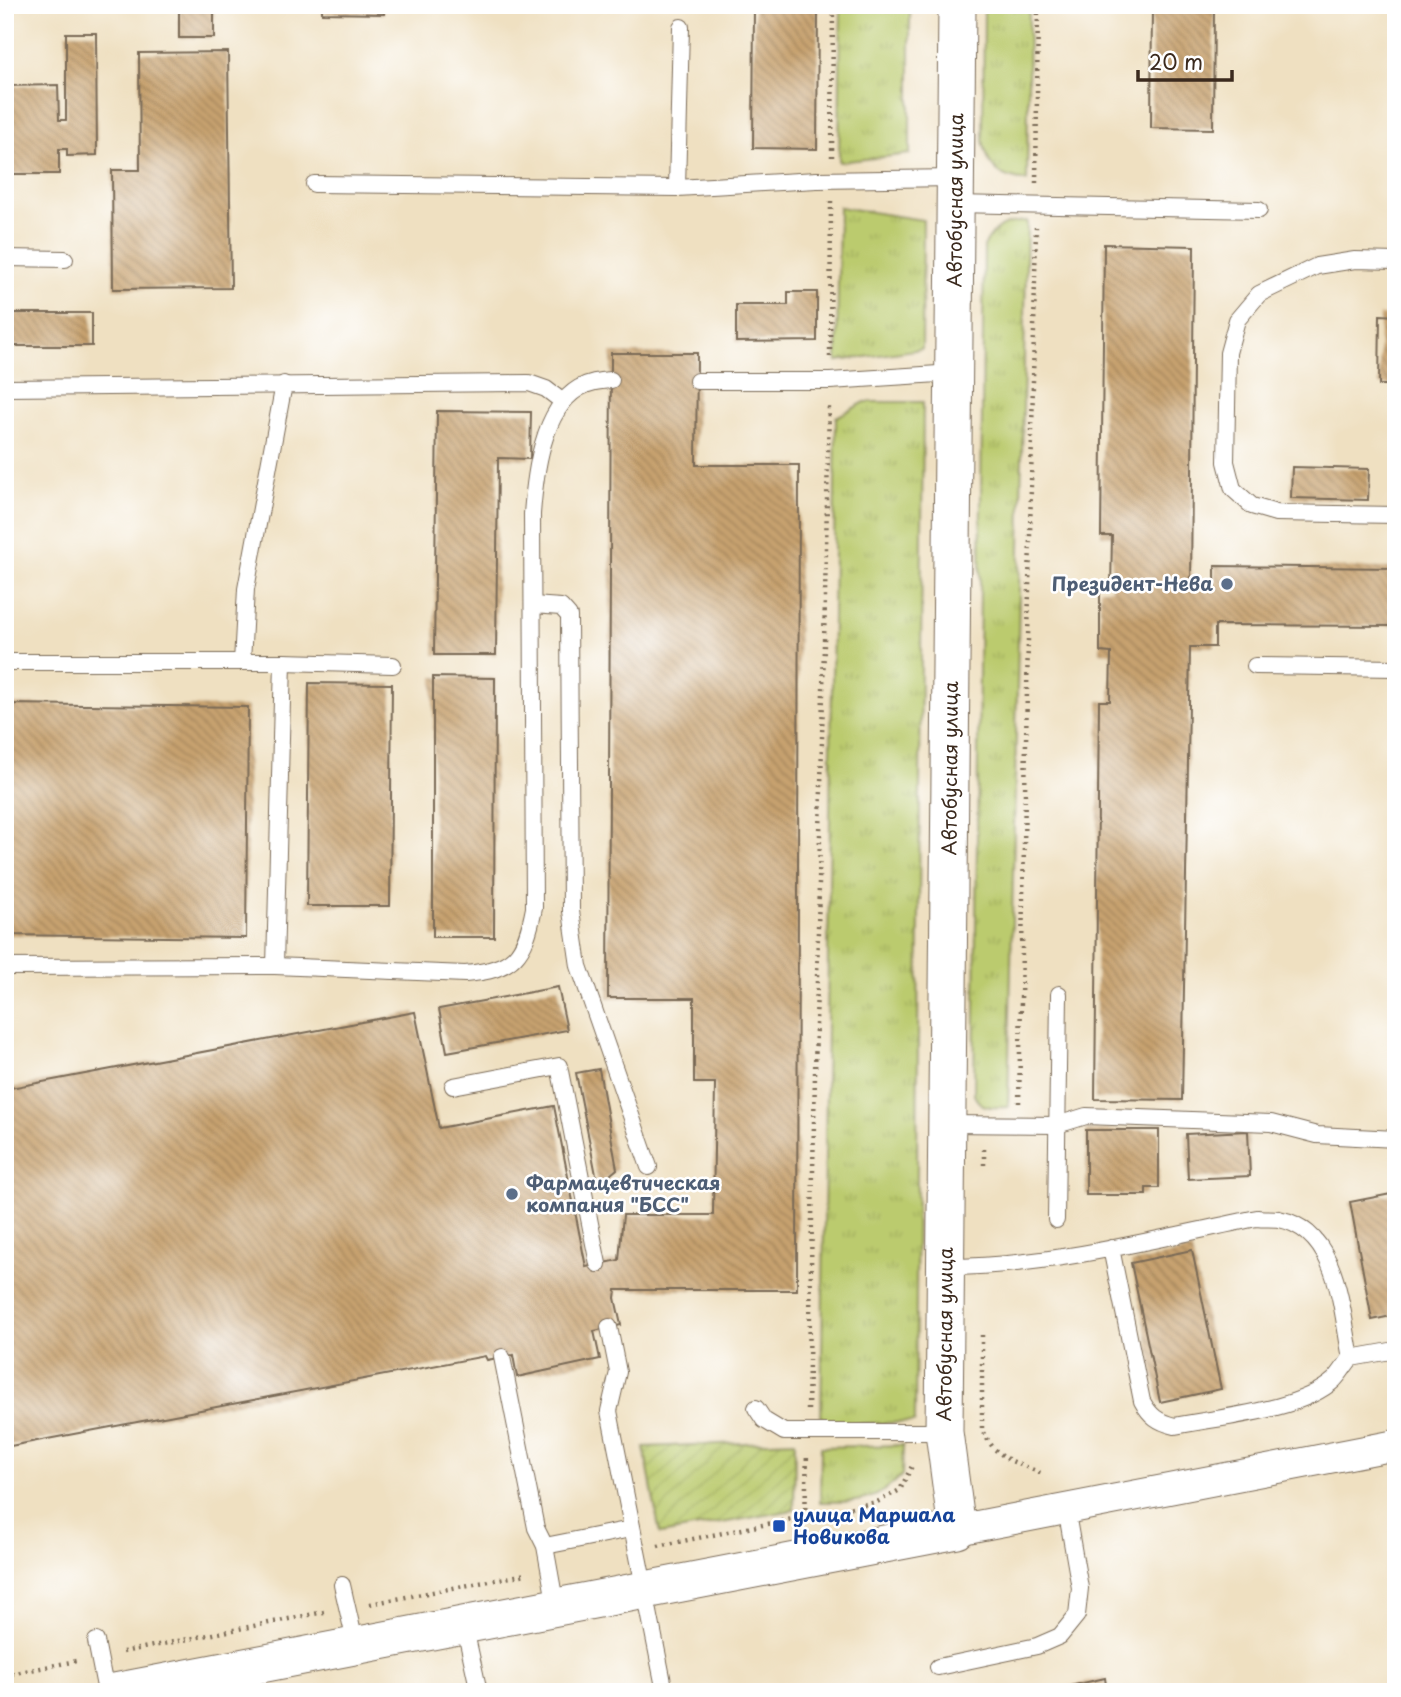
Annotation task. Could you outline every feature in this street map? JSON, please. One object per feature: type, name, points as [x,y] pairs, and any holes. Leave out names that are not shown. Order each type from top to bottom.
[{"type":"street","name":"Автобусная улица","points":[[957,5],[945,1267],[931,1432],[957,1530]]},
{"type":"street","points":[[115,1692],[229,1675],[356,1646],[1396,1445]]},
{"type":"lane","points":[[677,188],[681,27]]},
{"type":"lane","points":[[314,184],[677,188],[832,180],[955,191],[1036,204],[1259,210]]},
{"type":"lane","points":[[5,258],[65,259]]},
{"type":"lane","points":[[1396,261],[1355,260],[1317,266],[1259,294],[1237,320],[1228,353],[1226,462],[1233,489],[1252,506],[1276,513],[1396,515]]},
{"type":"lane","points":[[697,381],[830,381],[954,373]]},
{"type":"lane","points":[[5,967],[275,966],[465,974],[487,972],[506,965],[521,950],[534,908],[532,514],[535,482],[552,420],[563,402],[577,389],[592,382],[611,380]]},
{"type":"lane","points":[[5,388],[529,383],[546,390],[563,402]]},
{"type":"lane","points":[[242,662],[246,589],[284,384]]},
{"type":"lane","points":[[533,605],[561,607],[569,616],[573,938],[579,966],[649,1167]]},
{"type":"lane","points":[[5,662],[283,662],[393,665]]},
{"type":"lane","points":[[275,966],[283,662]]},
{"type":"lane","points":[[1255,666],[1396,668]]},
{"type":"lane","points":[[1056,1220],[1059,994]]},
{"type":"lane","points":[[453,1086],[559,1066],[598,1264]]},
{"type":"lane","points":[[946,1124],[1056,1125],[1086,1116],[1271,1123],[1317,1135],[1396,1139]]},
{"type":"lane","points":[[945,1267],[982,1268],[1111,1248],[1257,1218],[1279,1219],[1302,1228],[1320,1245],[1332,1269],[1351,1359]]},
{"type":"lane","points":[[1111,1248],[1142,1401],[1149,1414],[1161,1423],[1175,1426],[1287,1404],[1313,1394],[1335,1379],[1351,1359],[1396,1350]]},
{"type":"lane","points":[[609,1327],[618,1372],[609,1411],[665,1692]]},
{"type":"lane","points":[[502,1357],[536,1528],[545,1546],[556,1607]]},
{"type":"lane","points":[[755,1408],[764,1420],[784,1432],[931,1432]]},
{"type":"lane","points":[[938,1667],[1037,1646],[1060,1636],[1077,1615],[1080,1588],[1066,1508]]},
{"type":"lane","points":[[545,1546],[631,1529]]},
{"type":"lane","points":[[342,1585],[356,1646]]},
{"type":"lane","points":[[464,1625],[479,1692]]},
{"type":"lane","points":[[98,1649],[106,1692]]},
{"type":"path","points":[[805,1516],[830,381],[834,5]]},
{"type":"path","points":[[1019,1125],[1038,5]]},
{"type":"path","points":[[984,1124],[984,1176]]},
{"type":"path","points":[[982,1322],[982,1431],[994,1449],[1009,1460],[1043,1474]]},
{"type":"path","points":[[636,1550],[877,1502],[900,1490],[931,1432]]},
{"type":"path","points":[[5,1675],[98,1649],[347,1608],[549,1570]]},
{"type":"green space","points":[[841,5],[910,5],[910,154],[839,162]]},
{"type":"green space","points":[[984,5],[1029,5],[1027,181],[1001,174],[992,165],[985,150]]},
{"type":"green space","points":[[839,207],[923,220],[922,349],[837,361]]},
{"type":"green space","points":[[1027,221],[1008,1107],[992,1107],[980,1103],[974,1095],[984,246],[1001,226]]},
{"type":"green space","points":[[865,402],[923,402],[915,1422],[821,1425],[836,417]]},
{"type":"green space","points":[[795,1441],[794,1510],[660,1534],[644,1447]]},
{"type":"green space","points":[[903,1445],[902,1475],[882,1492],[855,1501],[820,1502],[821,1447]]},
{"type":"building","points":[[179,5],[214,5],[214,38],[179,38]]},
{"type":"building","points":[[322,5],[384,5],[384,14],[322,13]]},
{"type":"building","points":[[754,5],[818,5],[817,149],[753,148]]},
{"type":"building","points":[[1152,5],[1214,5],[1213,129],[1151,128]]},
{"type":"building","points":[[66,33],[96,33],[97,155],[67,156],[67,149],[59,149],[59,174],[5,174],[5,86],[58,85],[59,120],[66,120]]},
{"type":"building","points":[[228,52],[231,288],[113,289],[112,170],[140,170],[139,53]]},
{"type":"building","points":[[1104,244],[1194,246],[1191,586],[1215,586],[1215,566],[1396,568],[1396,626],[1215,625],[1215,647],[1190,647],[1182,1100],[1095,1099],[1099,701],[1110,701],[1111,653],[1100,652],[1100,589],[1111,589],[1112,536],[1101,536]]},
{"type":"building","points":[[788,292],[817,292],[817,341],[736,342],[736,305],[788,305]]},
{"type":"building","points":[[5,313],[92,313],[92,346],[5,346]]},
{"type":"building","points":[[1380,315],[1396,316],[1396,385],[1379,385]]},
{"type":"building","points":[[611,353],[697,353],[696,465],[799,465],[797,1290],[616,1290],[615,1298],[621,1325],[594,1331],[600,1359],[517,1377],[513,1355],[487,1360],[485,1356],[5,1447],[5,1089],[415,1012],[439,1128],[554,1106],[586,1267],[619,1260],[623,1215],[713,1215],[715,1083],[694,1083],[694,998],[608,998]]},
{"type":"building","points":[[437,411],[531,412],[530,459],[498,458],[496,655],[434,655]]},
{"type":"building","points":[[1292,467],[1369,469],[1368,500],[1291,498]]},
{"type":"building","points":[[433,677],[495,678],[494,937],[433,937]]},
{"type":"building","points":[[309,683],[392,684],[390,906],[307,906]]},
{"type":"building","points":[[5,704],[248,707],[246,938],[5,935]]},
{"type":"building","points":[[558,987],[567,1030],[447,1052],[439,1009]]},
{"type":"building","points":[[599,1069],[617,1169],[598,1185],[576,1073]]},
{"type":"building","points":[[1086,1130],[1159,1130],[1159,1188],[1146,1188],[1146,1195],[1086,1195]]},
{"type":"building","points":[[1248,1131],[1250,1176],[1188,1179],[1186,1134]]},
{"type":"building","points":[[1396,1193],[1396,1315],[1372,1320],[1350,1202]]},
{"type":"building","points":[[1192,1250],[1221,1389],[1160,1402],[1131,1263]]},
{"type":"building","points":[[1105,1678],[1107,1692],[1048,1692],[1048,1691]]},
{"type":"place","name":"Президент-Нева","points":[[1227,584]]},
{"type":"place","name":"Фармацевтическая компания \"БСС\"","points":[[512,1194]]},
{"type":"place","name":"улица Маршала Новикова","points":[[779,1526]]}]
